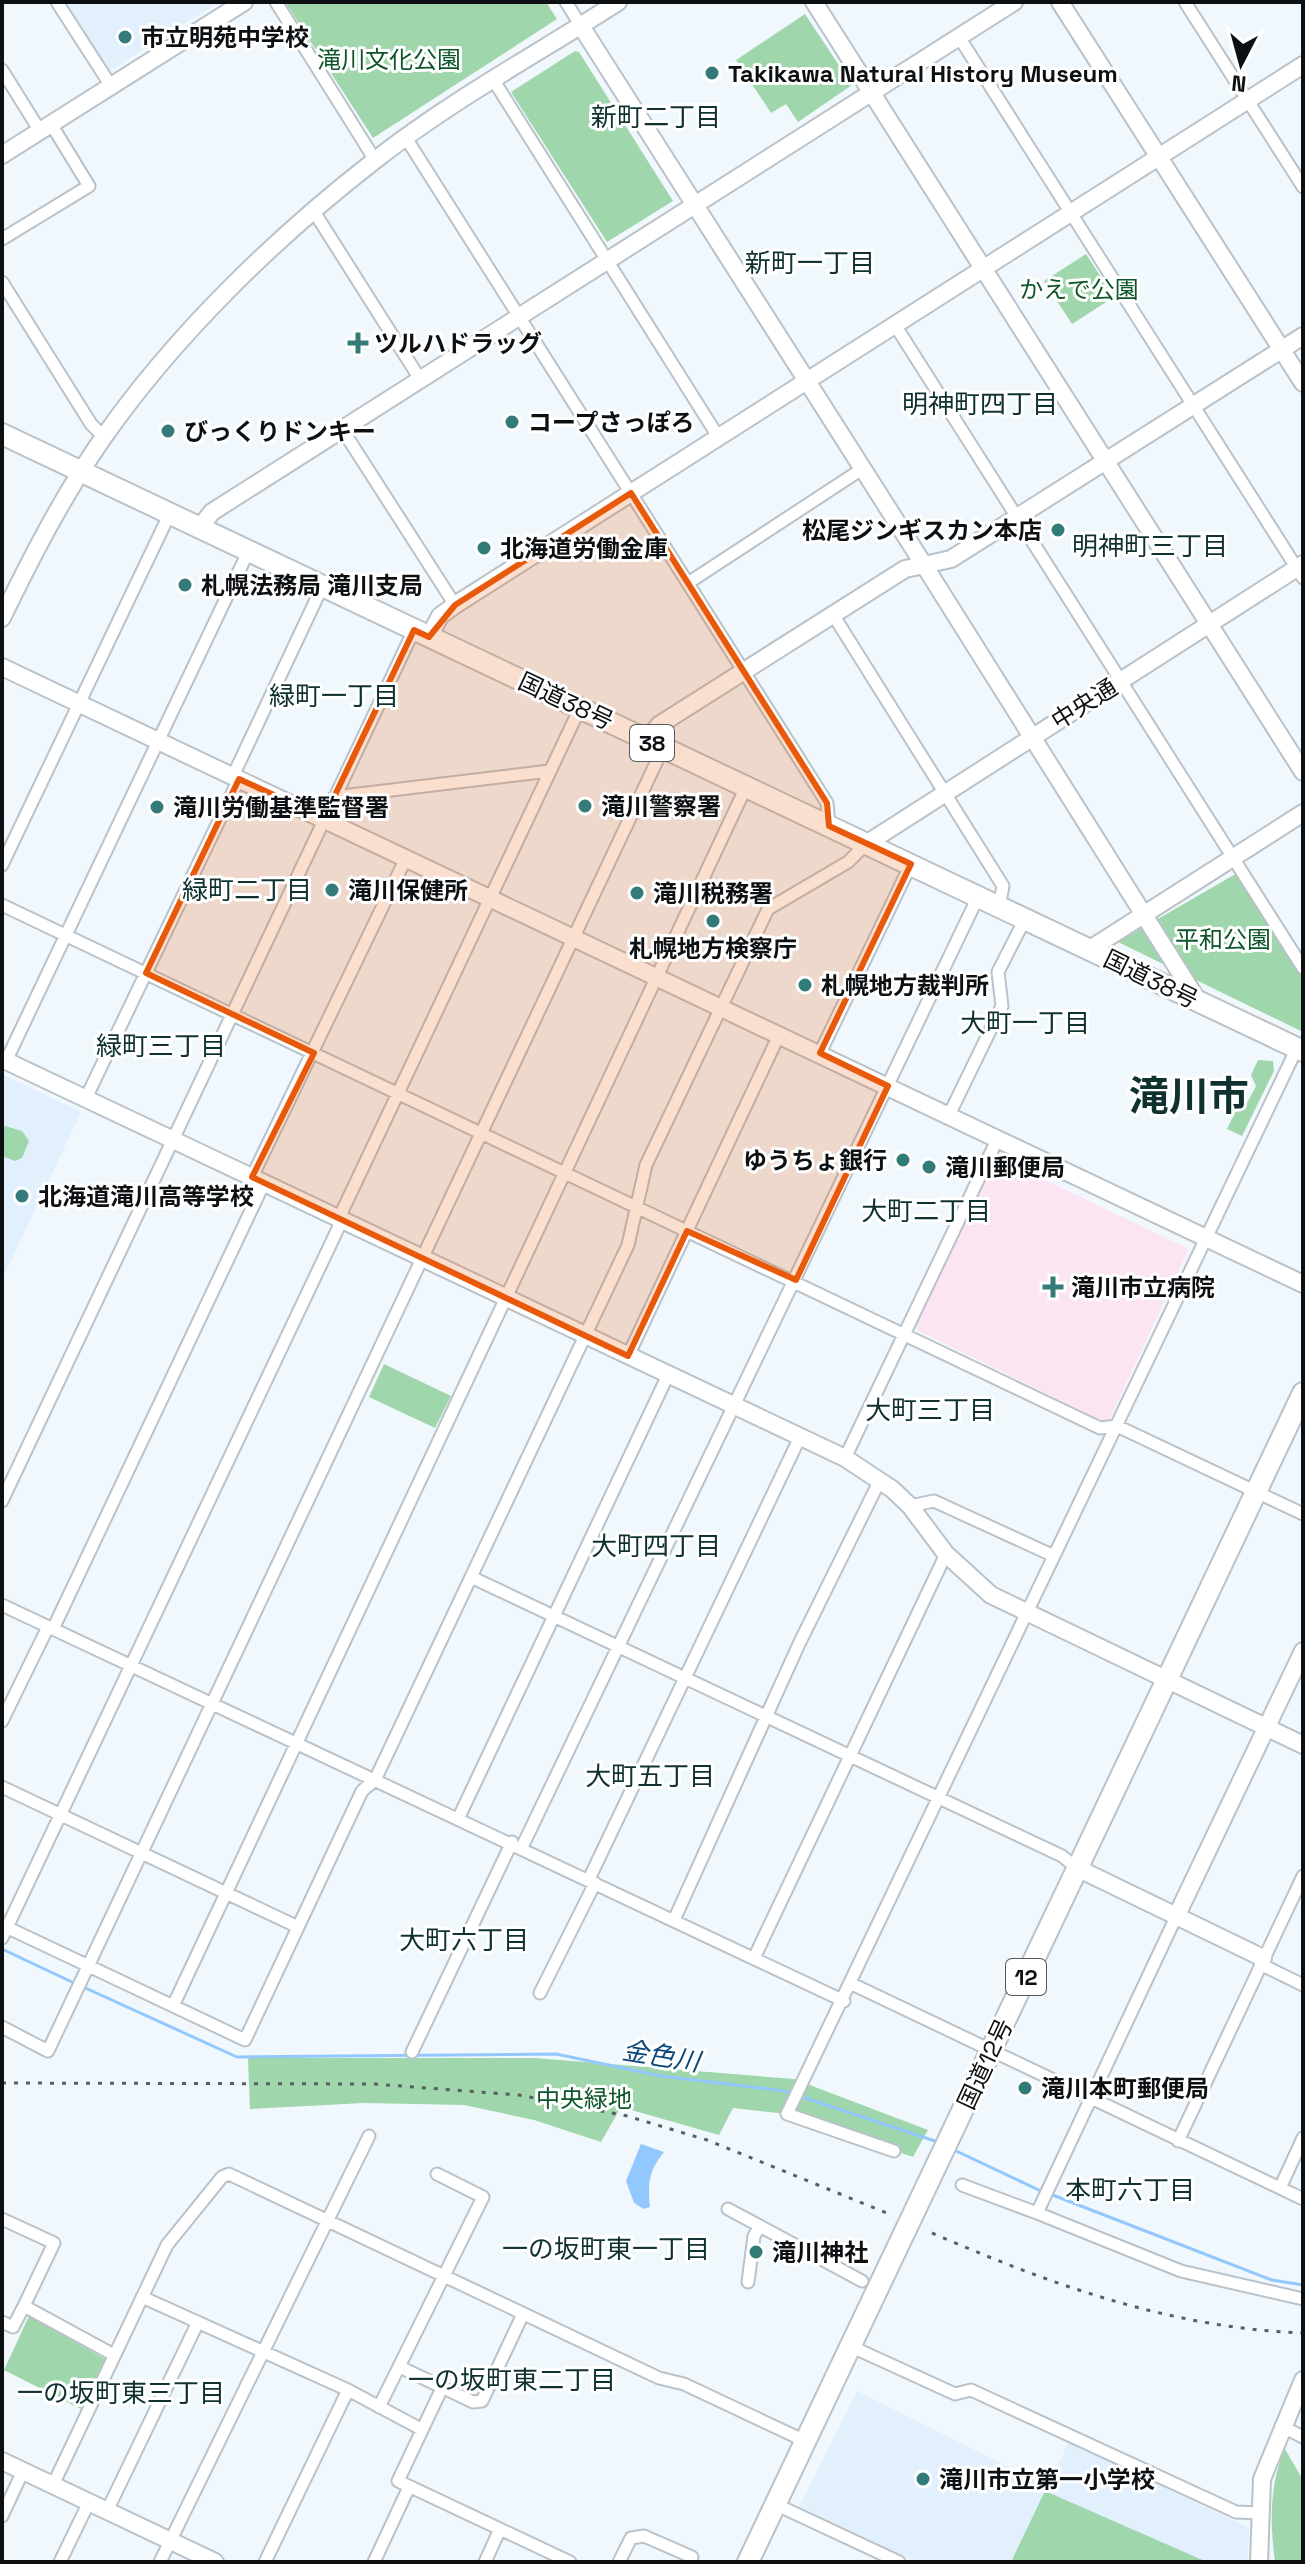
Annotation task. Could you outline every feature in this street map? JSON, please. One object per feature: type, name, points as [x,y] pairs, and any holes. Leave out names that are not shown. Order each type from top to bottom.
[{"type":"highway","name":"国道38号","points":[[2,434],[1300,1049]]},
{"type":"highway","name":"国道12号","points":[[748,2562],[1303,1393]]},
{"type":"street","points":[[57,2],[111,86]]},
{"type":"street","points":[[2,155],[244,2]]},
{"type":"street","points":[[276,2],[375,160]]},
{"type":"street","points":[[566,2],[1145,912],[1198,1001]]},
{"type":"street","points":[[2,618],[81,471],[104,437],[135,395],[235,283],[313,210],[375,160],[618,2]]},
{"type":"street","points":[[814,2],[1303,772]]},
{"type":"street","points":[[200,527],[212,512],[1014,2]]},
{"type":"street","points":[[1060,2],[1303,383]]},
{"type":"street","points":[[1185,2],[1303,187]]},
{"type":"street","points":[[959,37],[1192,406],[1301,570]]},
{"type":"street","points":[[2,1501],[334,797],[421,633],[455,605],[1303,65]]},
{"type":"street","points":[[2,70],[89,186],[2,239]]},
{"type":"street","points":[[494,81],[719,438]]},
{"type":"street","points":[[406,138],[827,803],[829,826]]},
{"type":"street","points":[[313,210],[420,379]]},
{"type":"street","points":[[2,282],[91,424],[104,437]]},
{"type":"street","points":[[895,325],[1303,968]]},
{"type":"street","points":[[2,2027],[48,2051],[574,938],[655,744],[659,725],[905,569],[951,559],[1303,336]]},
{"type":"street","points":[[342,429],[455,605]]},
{"type":"street","points":[[688,583],[862,469]]},
{"type":"street","points":[[2,865],[170,513]]},
{"type":"street","points":[[249,550],[4,1060],[845,1458],[880,1480],[910,1506],[946,1554],[991,1595],[1303,1745]]},
{"type":"street","name":"中央通","points":[[866,844],[1209,624],[1301,570]]},
{"type":"street","points":[[86,1098],[323,585]]},
{"type":"street","points":[[832,613],[1003,886],[999,907]]},
{"type":"street","points":[[2,667],[1303,1284]]},
{"type":"street","points":[[580,708],[4,1930],[245,2040],[362,1791],[375,1780],[628,1245],[646,1165],[768,909],[848,862],[866,844]]},
{"type":"street","points":[[334,797],[549,771]]},
{"type":"street","points":[[173,2006],[746,787]]},
{"type":"street","points":[[1090,949],[1303,813]]},
{"type":"street","points":[[2,1721],[50,1628],[406,858]]},
{"type":"street","points":[[820,1053],[911,864]]},
{"type":"street","points":[[412,2052],[619,1646],[978,897]]},
{"type":"street","points":[[2,905],[796,1280],[1100,1428],[1117,1426],[1303,1514]]},
{"type":"street","points":[[949,1115],[1002,1006],[998,972],[1025,919]]},
{"type":"street","points":[[628,1356],[779,1035]]},
{"type":"street","points":[[894,2151],[787,2114],[844,2001],[1206,1238],[1300,1049]]},
{"type":"street","points":[[845,1458],[998,1138]]},
{"type":"street","points":[[459,1817],[668,1375]]},
{"type":"street","points":[[540,1993],[800,1437]]},
{"type":"street","points":[[674,1920],[880,1480]]},
{"type":"street","points":[[910,1506],[934,1501],[1054,1556]]},
{"type":"street","points":[[754,1958],[946,1554]]},
{"type":"street","points":[[471,1577],[1062,1856],[1077,1868],[1303,1985]]},
{"type":"street","points":[[2,1605],[296,1745],[459,1817],[844,2001]]},
{"type":"street","points":[[1037,2213],[1303,1651]]},
{"type":"street","points":[[2,1787],[142,1856],[298,1927]]},
{"type":"street","points":[[1178,2141],[1303,1876]]},
{"type":"street","points":[[852,1984],[1303,2199]]},
{"type":"street","points":[[160,2562],[369,2136]]},
{"type":"street","points":[[1280,2188],[1303,2138]]},
{"type":"street","points":[[53,2485],[167,2245],[222,2177],[229,2174],[523,2314],[805,2441]]},
{"type":"street","points":[[379,2407],[483,2197],[437,2174]]},
{"type":"street","points":[[962,2185],[1181,2271],[1303,2299]]},
{"type":"street","points":[[728,2209],[862,2281]]},
{"type":"street","points":[[2,2219],[54,2243],[13,2327],[2,2322]]},
{"type":"street","points":[[748,2282],[754,2236],[760,2226]]},
{"type":"street","points":[[142,2297],[348,2390],[421,2429]]},
{"type":"street","points":[[24,2306],[114,2355]]},
{"type":"street","points":[[400,2367],[473,2402],[482,2401],[523,2314]]},
{"type":"street","points":[[107,2511],[198,2322]]},
{"type":"street","points":[[850,2346],[955,2394],[971,2390],[1236,2512],[1260,2513]]},
{"type":"street","points":[[1259,2562],[1262,2479],[1281,2426],[1303,2380]]},
{"type":"street","points":[[442,2388],[398,2481],[500,2529],[548,2557],[570,2562]]},
{"type":"street","points":[[265,2562],[348,2390]]},
{"type":"street","points":[[1281,2426],[1303,2437]]},
{"type":"street","points":[[2,2461],[215,2562]]},
{"type":"street","points":[[2,2516],[23,2471]]},
{"type":"street","points":[[374,2562],[409,2487]]},
{"type":"street","points":[[60,2562],[89,2502]]},
{"type":"street","points":[[775,2504],[891,2560]]},
{"type":"street","points":[[485,2562],[500,2529]]},
{"type":"street","points":[[619,2562],[631,2538],[644,2536],[692,2557]]},
{"type":"highlighted area","points":[[631,493],[827,803],[829,826],[911,864],[820,1053],[888,1086],[796,1280],[687,1231],[628,1356],[252,1177],[314,1053],[146,973],[239,779],[324,818],[414,630],[429,637],[455,605]]},
{"type":"shaded area","name":"市立明苑中学校","points":[[63,2],[219,2],[109,71]]},
{"type":"shaded area","name":"北海道滝川高等学校","points":[[2,1074],[81,1112],[2,1280]]},
{"type":"shaded area","name":"滝川市立病院","points":[[997,1157],[1189,1249],[1109,1420],[1103,1421],[919,1331],[915,1326]]},
{"type":"shaded area","name":"滝川市立第一小学校","points":[[857,2391],[1039,2482],[1053,2476],[1069,2441],[1249,2528],[1248,2562],[916,2562],[799,2507]]},
{"type":"green space","name":"滝川文化公園","points":[[285,2],[546,2],[557,19],[373,138]]},
{"type":"green space","points":[[805,14],[852,85],[798,122],[786,104],[771,113],[736,60]]},
{"type":"green space","points":[[575,51],[579,52],[673,201],[607,242],[511,92]]},
{"type":"green space","name":"かえで公園","points":[[1086,254],[1114,297],[1072,324],[1044,281]]},
{"type":"green space","name":"平和公園","points":[[1239,872],[1303,974],[1303,1032],[1118,942]]},
{"type":"green space","points":[[1258,1060],[1273,1061],[1274,1071],[1242,1136],[1227,1129],[1235,1112],[1245,1107],[1256,1086],[1251,1075]]},
{"type":"green space","points":[[2,1127],[22,1131],[29,1141],[22,1158],[15,1161],[2,1156]]},
{"type":"green space","points":[[384,1364],[451,1396],[435,1428],[369,1397]]},
{"type":"green space","name":"中央緑地","points":[[248,2058],[535,2058],[794,2079],[928,2130],[913,2157],[787,2114],[733,2108],[719,2135],[621,2107],[601,2142],[534,2120],[464,2105],[364,2103],[250,2109]]},
{"type":"green space","points":[[29,2316],[105,2359],[81,2409],[4,2370]]},
{"type":"green space","points":[[1285,2449],[1303,2480],[1303,2562],[1275,2562],[1272,2505],[1276,2476]]},
{"type":"green space","points":[[1045,2491],[1207,2562],[1011,2562]]},
{"type":"water","points":[[641,2144],[664,2152],[650,2178],[650,2207],[644,2209],[634,2203],[626,2181]]},
{"type":"waterway","name":"金色川","points":[[2,1949],[74,1983]]},
{"type":"waterway","name":"金色川","points":[[81,1986],[237,2057],[556,2054],[661,2076],[784,2091],[938,2142]]},
{"type":"waterway","name":"金色川","points":[[952,2149],[1043,2192]]},
{"type":"waterway","name":"金色川","points":[[1050,2194],[1272,2280],[1303,2285]]},
{"type":"railway","points":[[2,2083],[374,2084],[519,2095],[627,2116],[707,2140],[887,2213]]},
{"type":"railway","points":[[932,2233],[1022,2270],[1113,2301],[1206,2323],[1303,2333]]},
{"type":"place","name":"市立明苑中学校","points":[[125,37]]},
{"type":"place","name":"Takikawa Natural History Museum","points":[[712,73]]},
{"type":"place","name":"ツルハドラッグ","points":[[358,343]]},
{"type":"place","name":"コープさっぽろ","points":[[512,422]]},
{"type":"place","name":"びっくりドンキー","points":[[168,431]]},
{"type":"place","name":"松尾ジンギスカン本店","points":[[1058,530]]},
{"type":"place","name":"北海道労働金庫","points":[[484,548]]},
{"type":"place","name":"札幌法務局 滝川支局","points":[[185,585]]},
{"type":"place","name":"滝川警察署","points":[[585,806]]},
{"type":"place","name":"滝川労働基準監督署","points":[[157,807]]},
{"type":"place","name":"滝川保健所","points":[[332,890]]},
{"type":"place","name":"滝川税務署","points":[[637,893]]},
{"type":"place","name":"札幌地方検察庁","points":[[713,921]]},
{"type":"place","name":"札幌地方裁判所","points":[[805,985]]},
{"type":"place","name":"ゆうちょ銀行","points":[[903,1160]]},
{"type":"place","name":"滝川郵便局","points":[[929,1167]]},
{"type":"place","name":"北海道滝川高等学校","points":[[22,1196]]},
{"type":"place","name":"滝川市立病院","points":[[1053,1287]]},
{"type":"place","name":"滝川本町郵便局","points":[[1025,2088]]},
{"type":"place","name":"滝川神社","points":[[756,2252]]},
{"type":"place","name":"滝川市立第一小学校","points":[[923,2479]]},
{"type":"district","name":"新町二丁目","points":[[656,117]]},
{"type":"district","name":"新町一丁目","points":[[810,263]]},
{"type":"district","name":"明神町四丁目","points":[[980,404]]},
{"type":"district","name":"明神町三丁目","points":[[1150,546]]},
{"type":"district","name":"緑町一丁目","points":[[334,696]]},
{"type":"district","name":"緑町二丁目","points":[[247,890]]},
{"type":"district","name":"大町一丁目","points":[[1025,1023]]},
{"type":"district","name":"緑町三丁目","points":[[161,1046]]},
{"type":"district","name":"滝川市","points":[[1189,1096]]},
{"type":"district","name":"大町二丁目","points":[[926,1211]]},
{"type":"district","name":"大町三丁目","points":[[930,1410]]},
{"type":"district","name":"大町四丁目","points":[[656,1546]]},
{"type":"district","name":"大町五丁目","points":[[650,1776]]},
{"type":"district","name":"大町六丁目","points":[[464,1940]]},
{"type":"district","name":"本町六丁目","points":[[1130,2190]]},
{"type":"district","name":"一の坂町東一丁目","points":[[606,2249]]},
{"type":"district","name":"一の坂町東二丁目","points":[[512,2380]]},
{"type":"district","name":"一の坂町東三丁目","points":[[121,2393]]}]
